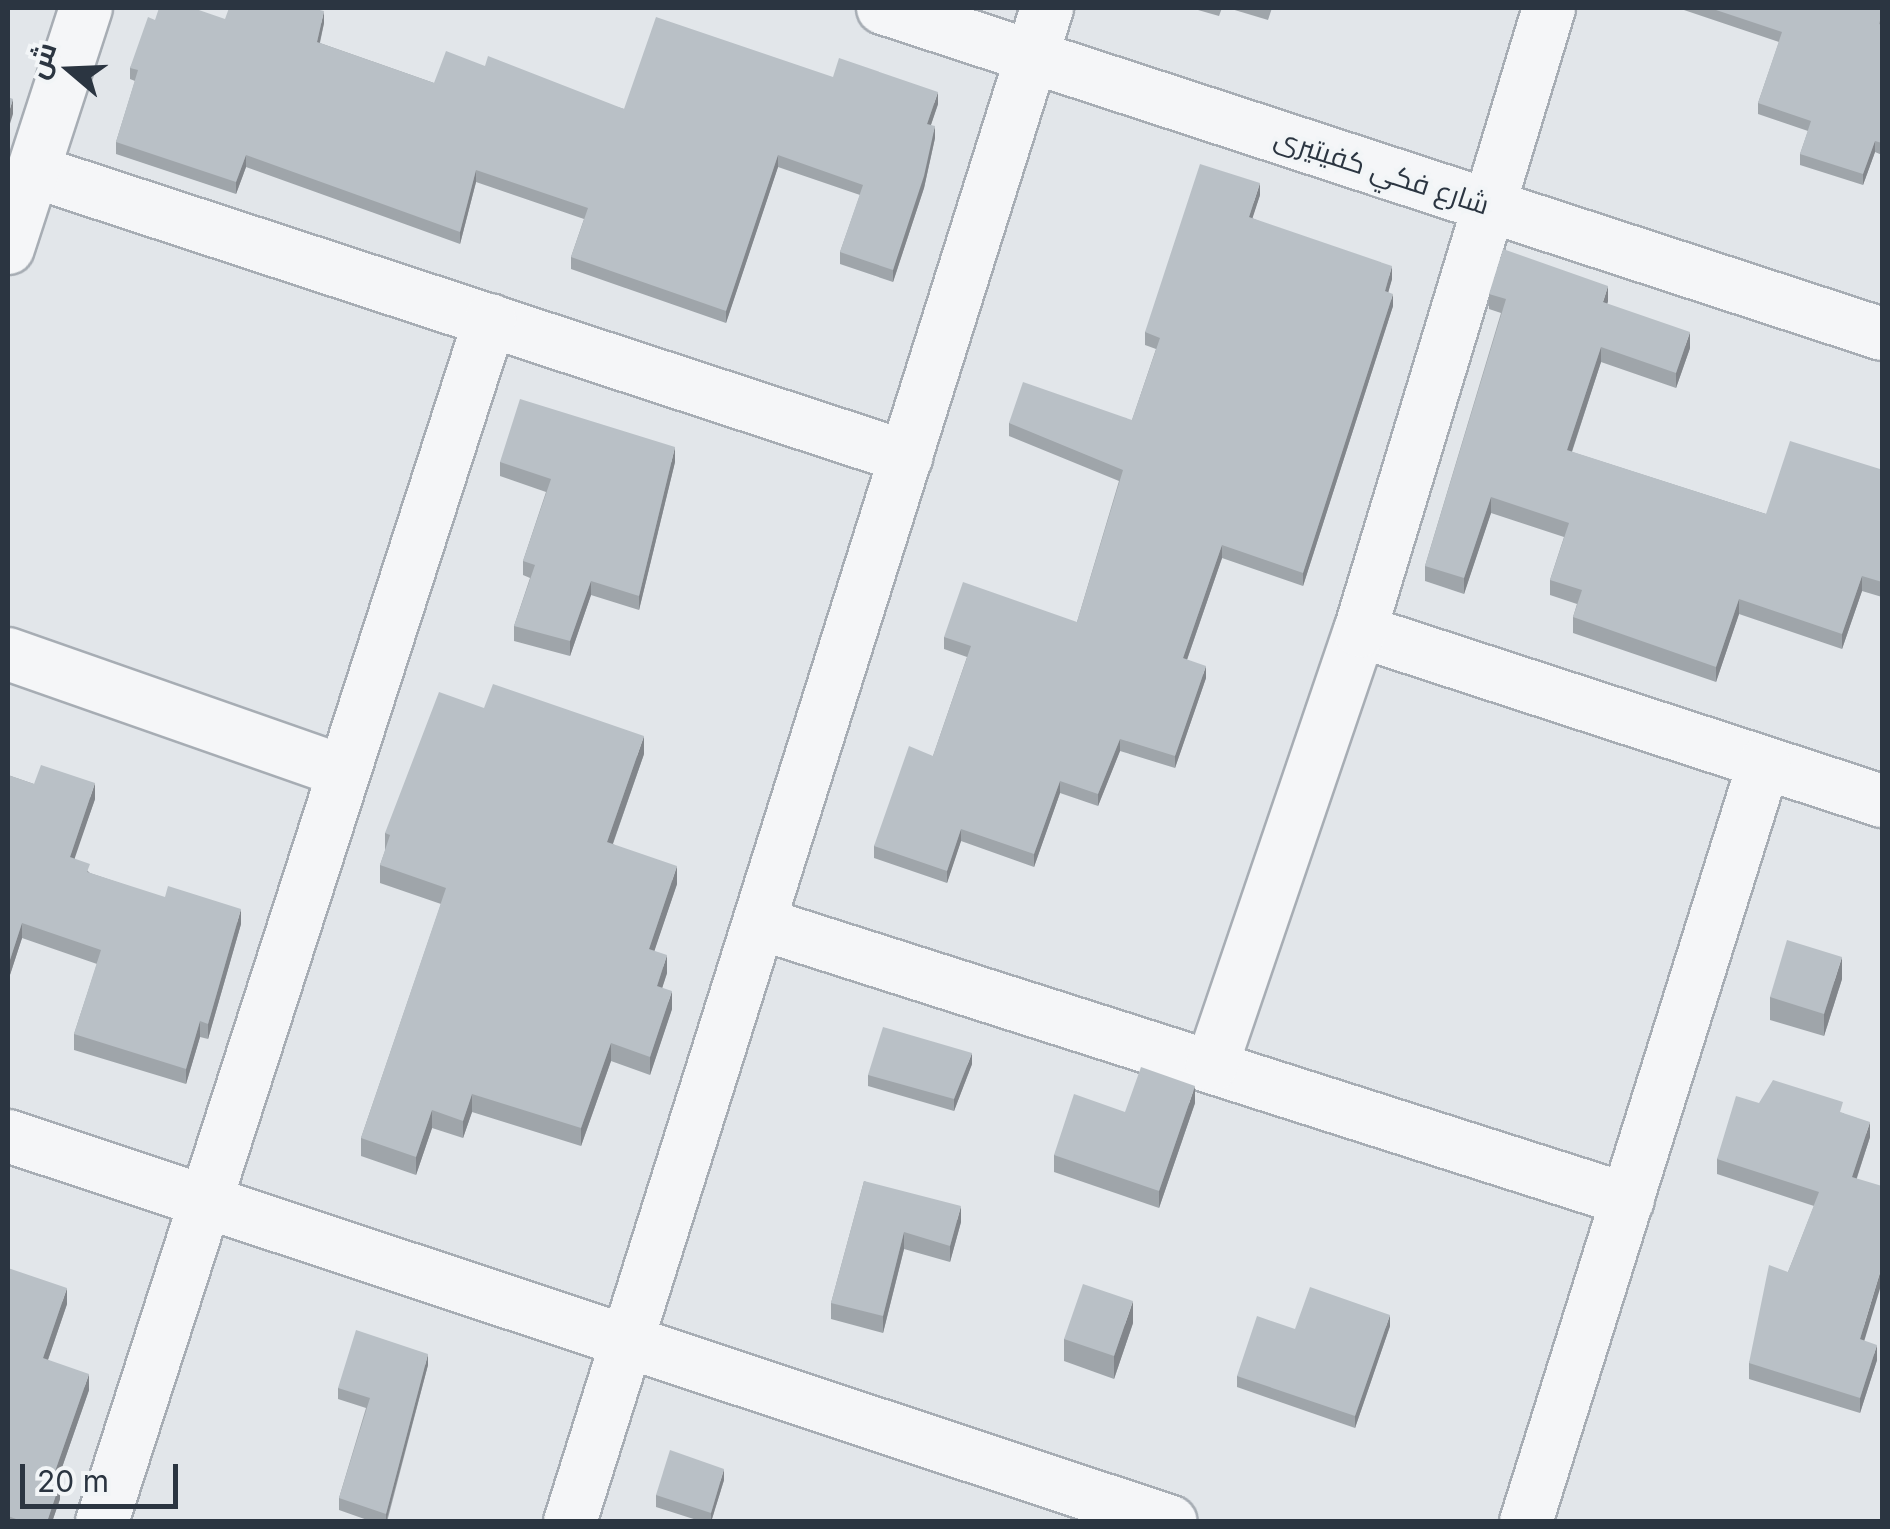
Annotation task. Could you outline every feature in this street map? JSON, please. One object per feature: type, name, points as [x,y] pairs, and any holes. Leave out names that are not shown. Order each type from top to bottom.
[{"type":"street","points":[[8,248],[86,8]]},
{"type":"street","name":"شارع فكي كفيتيرى","points":[[883,8],[1882,334]]},
{"type":"street","points":[[570,1522],[1047,8]]},
{"type":"street","points":[[1212,1065],[1360,631],[1549,8]]},
{"type":"street","points":[[33,171],[906,457]]},
{"type":"street","points":[[102,1522],[490,320]]},
{"type":"street","points":[[1360,631],[1882,801]]},
{"type":"street","points":[[8,654],[342,771]]},
{"type":"street","points":[[1526,1522],[1764,763]]},
{"type":"street","points":[[759,923],[1628,1200]]},
{"type":"street","points":[[8,1136],[1171,1522]]},
{"type":"building","points":[[159,8],[193,8],[225,19],[229,8],[311,8],[324,11],[317,42],[434,83],[446,51],[485,66],[488,56],[624,109],[656,17],[833,77],[839,58],[938,92],[927,124],[935,126],[924,176],[893,270],[840,252],[863,185],[778,155],[726,311],[571,257],[588,208],[476,170],[460,232],[246,155],[236,182],[116,142],[138,70],[130,68],[148,17],[155,20]]},
{"type":"building","points":[[1710,8],[1882,8],[1882,143],[1875,141],[1863,174],[1800,154],[1811,121],[1758,103],[1782,32]]},
{"type":"building","points":[[1200,164],[1260,183],[1249,217],[1392,266],[1385,291],[1393,294],[1303,573],[1222,545],[1183,658],[1206,666],[1175,756],[1120,739],[1098,794],[1060,781],[1034,854],[961,829],[947,871],[874,846],[909,746],[933,756],[971,646],[944,637],[963,582],[1077,622],[1123,470],[1009,423],[1023,382],[1132,420],[1160,338],[1145,332]]},
{"type":"building","points":[[1503,249],[1608,286],[1603,302],[1690,332],[1676,373],[1601,347],[1567,450],[1766,514],[1790,441],[1880,469],[1882,464],[1882,582],[1862,576],[1842,634],[1739,599],[1716,667],[1573,617],[1582,590],[1550,580],[1569,523],[1491,497],[1464,578],[1425,566],[1506,299],[1489,294]]},
{"type":"building","points":[[520,399],[675,447],[639,596],[591,581],[570,641],[514,626],[535,565],[523,561],[551,479],[500,462]]},
{"type":"building","points":[[493,684],[644,736],[607,842],[677,866],[649,949],[667,955],[657,986],[672,991],[650,1057],[611,1043],[581,1128],[472,1094],[463,1121],[432,1110],[416,1157],[361,1138],[446,888],[380,865],[390,835],[385,833],[439,692],[484,708]]},
{"type":"building","points":[[41,765],[95,783],[70,857],[90,864],[87,872],[165,897],[168,886],[241,909],[208,1024],[200,1021],[186,1069],[74,1034],[101,950],[22,923],[8,966],[8,775],[34,784]]},
{"type":"building","points":[[1787,940],[1842,957],[1824,1014],[1770,997]]},
{"type":"building","points":[[883,1027],[972,1053],[954,1099],[868,1075]]},
{"type":"building","points":[[1141,1067],[1195,1086],[1159,1191],[1054,1155],[1074,1094],[1125,1112]]},
{"type":"building","points":[[1773,1080],[1843,1102],[1840,1112],[1870,1122],[1852,1177],[1882,1186],[1882,1266],[1860,1339],[1877,1345],[1860,1398],[1749,1363],[1769,1265],[1788,1272],[1819,1192],[1717,1159],[1736,1096],[1759,1103]]},
{"type":"building","points":[[864,1181],[961,1206],[950,1246],[904,1232],[883,1316],[831,1303]]},
{"type":"building","points":[[8,1268],[67,1288],[43,1358],[89,1374],[52,1480],[60,1483],[47,1522],[24,1522],[8,1516]]},
{"type":"building","points":[[1083,1284],[1133,1301],[1114,1356],[1064,1339]]},
{"type":"building","points":[[1310,1287],[1390,1315],[1355,1416],[1237,1376],[1257,1316],[1295,1329]]},
{"type":"building","points":[[356,1330],[428,1354],[386,1514],[339,1498],[370,1398],[338,1388]]},
{"type":"building","points":[[670,1450],[724,1469],[711,1513],[656,1495]]}]
